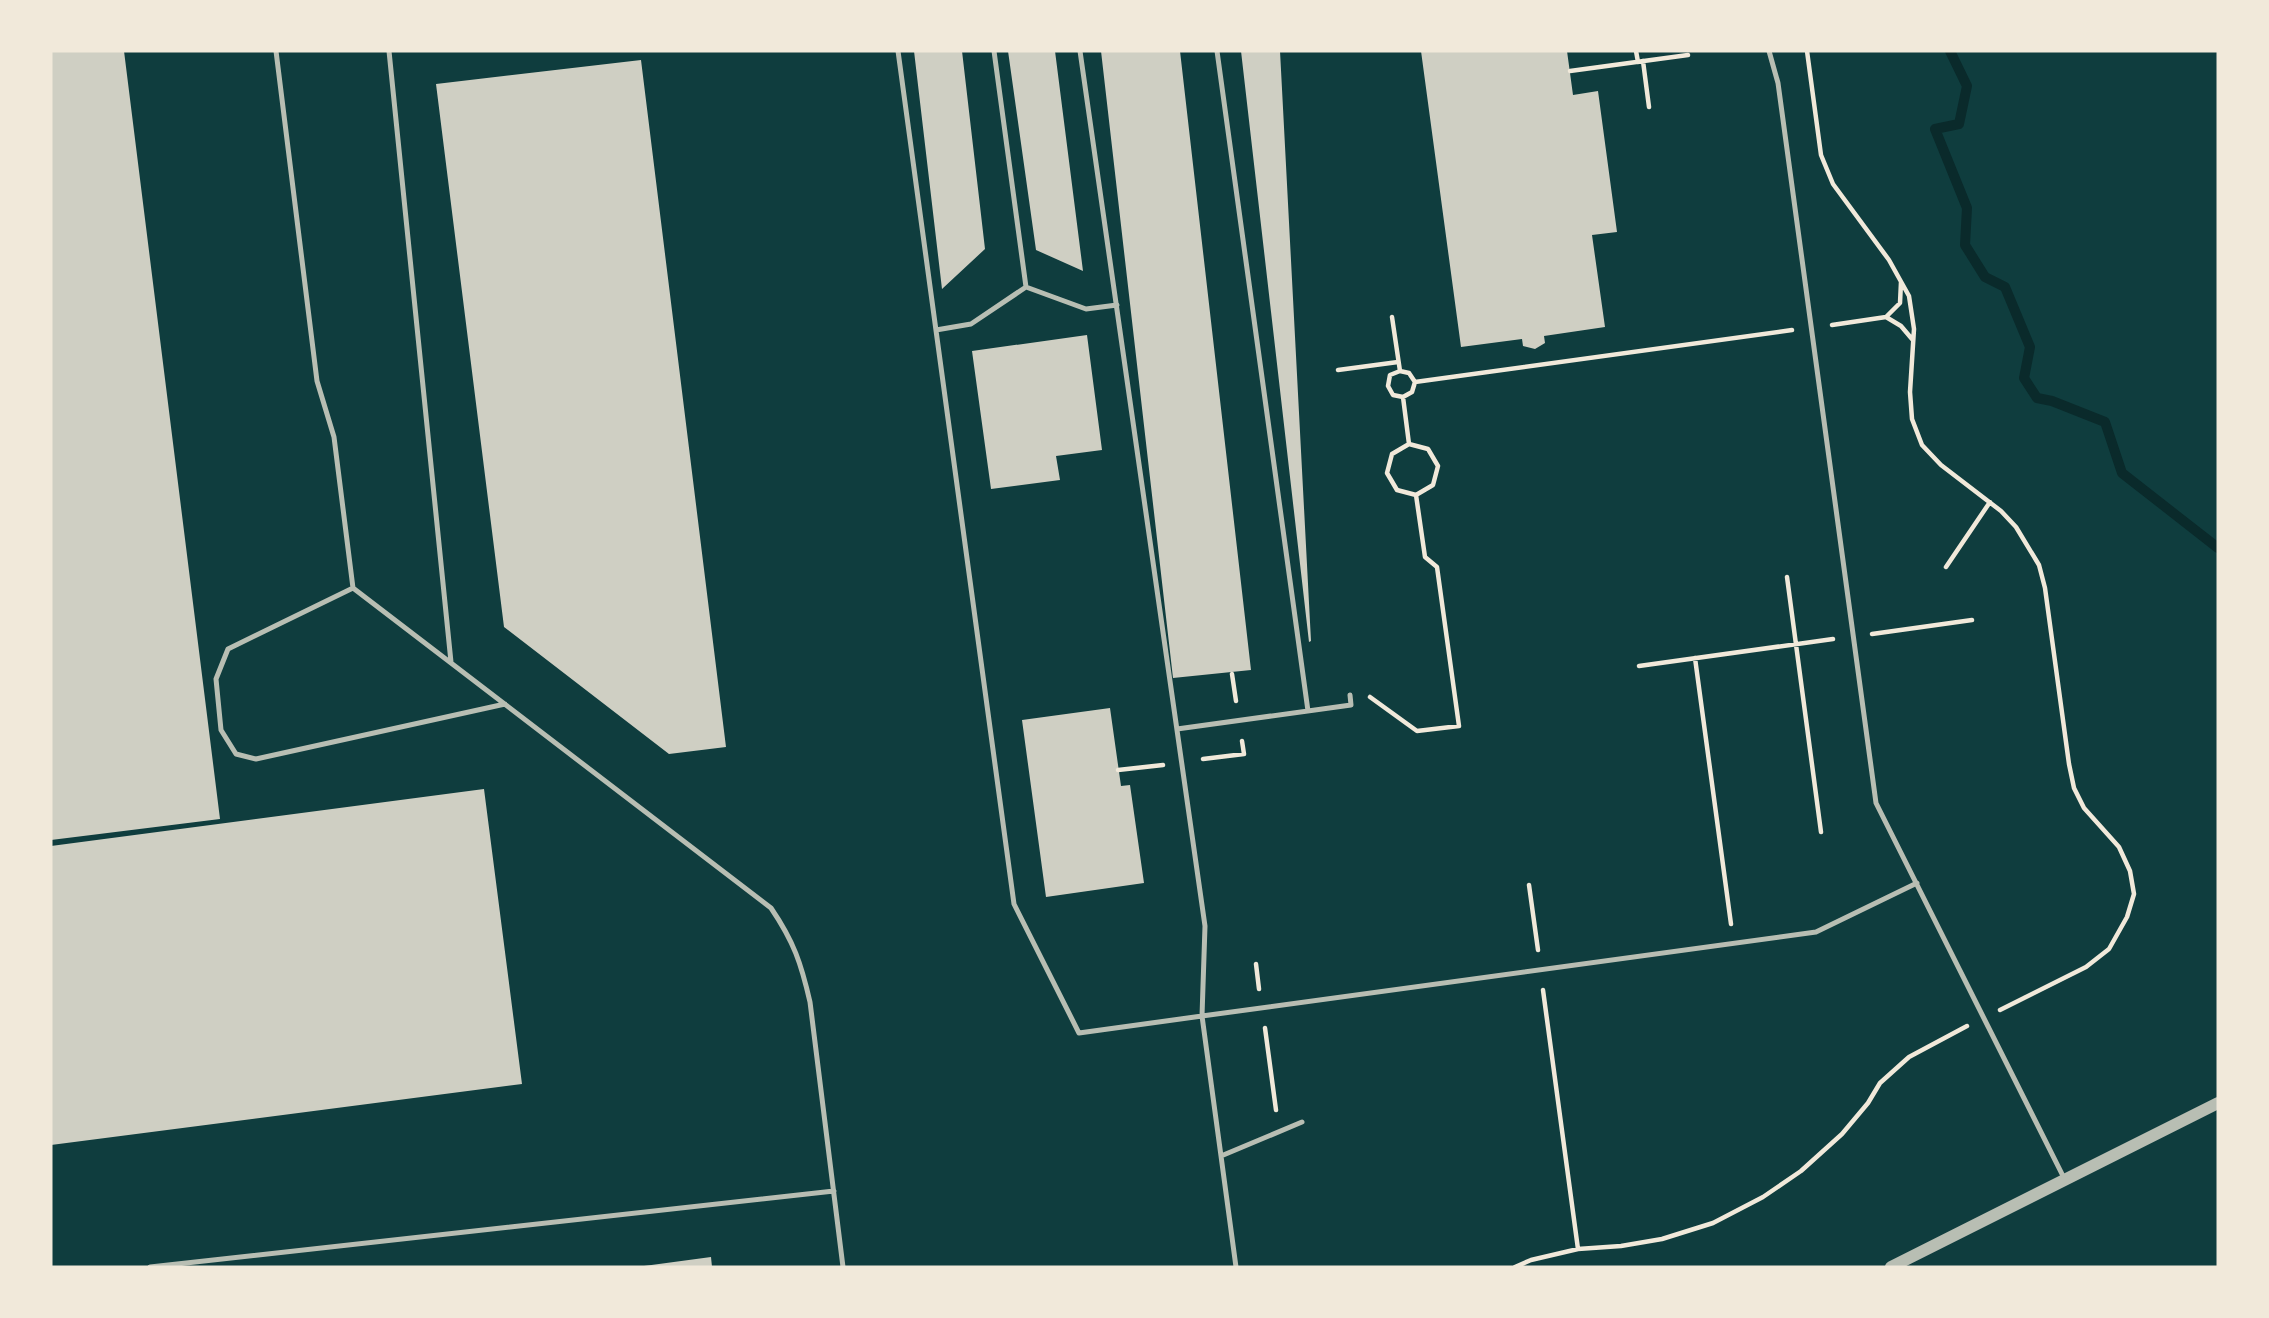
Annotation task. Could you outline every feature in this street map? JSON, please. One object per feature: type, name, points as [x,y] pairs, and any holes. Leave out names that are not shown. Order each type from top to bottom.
[{"type":"street","points":[[1891,1267],[2218,1103]]},
{"type":"lane","points":[[276,51],[317,381],[334,437],[353,588],[771,908],[790,935],[810,1002],[843,1267]]},
{"type":"lane","points":[[389,51],[451,662]]},
{"type":"lane","points":[[898,51],[1014,904],[1079,1033],[1816,932],[1917,883]]},
{"type":"lane","points":[[994,51],[1026,287]]},
{"type":"lane","points":[[1080,51],[1205,926],[1202,1016],[1236,1267]]},
{"type":"lane","points":[[1217,51],[1308,711]]},
{"type":"lane","points":[[1769,51],[1778,83],[1876,803],[2065,1180]]},
{"type":"lane","points":[[936,330],[971,324],[1026,287]]},
{"type":"lane","points":[[1026,287],[1086,309],[1116,304]]},
{"type":"lane","points":[[353,588],[228,649],[216,679],[221,730],[236,754],[256,759],[505,705]]},
{"type":"lane","points":[[1177,729],[1351,705],[1350,695]]},
{"type":"lane","points":[[1221,1156],[1302,1122]]},
{"type":"lane","points":[[150,1267],[834,1191]]},
{"type":"path","points":[[1636,51],[1649,107]]},
{"type":"path","points":[[1515,1267],[1531,1260],[1578,1249],[1621,1246],[1662,1238],[1713,1223],[1763,1198],[1801,1171],[1842,1135],[1868,1103],[1880,1083],[1909,1057],[2086,967],[2109,949],[2127,917],[2134,894],[2130,871],[2119,847],[2084,808],[2074,788],[2045,588],[2039,565],[2016,527],[1990,502],[1941,465],[1922,445],[1913,419],[1910,392],[1914,329],[1909,296],[1889,260],[1832,184],[1821,155],[1807,51]]},
{"type":"path","points":[[1570,71],[1688,55]]},
{"type":"path","points":[[1415,382],[1886,317],[1900,303],[1900,282]]},
{"type":"path","points":[[1392,317],[1399,370]]},
{"type":"path","points":[[1886,317],[1901,326],[1912,340]]},
{"type":"path","points":[[1338,370],[1398,362]]},
{"type":"path","points":[[1399,370],[1409,373],[1415,382],[1412,392],[1403,397],[1393,395],[1388,386],[1391,375],[1399,370]]},
{"type":"path","points":[[1403,397],[1409,444]]},
{"type":"path","points":[[1409,444],[1428,449],[1438,466],[1433,485],[1416,495],[1397,490],[1387,473],[1392,454],[1409,444]]},
{"type":"path","points":[[1350,695],[1366,694],[1417,730],[1459,726],[1437,567],[1425,557],[1416,495]]},
{"type":"path","points":[[1946,567],[1990,502]]},
{"type":"path","points":[[1787,577],[1821,831]]},
{"type":"path","points":[[1639,666],[1972,620]]},
{"type":"path","points":[[1695,658],[1734,943]]},
{"type":"path","points":[[1529,885],[1578,1249]]},
{"type":"path","points":[[1256,964],[1279,1132]]},
{"type":"building","points":[[51,51],[124,51],[220,819],[51,840]]},
{"type":"building","points":[[914,51],[962,51],[985,249],[942,289]]},
{"type":"building","points":[[1008,51],[1055,51],[1083,271],[1036,250]]},
{"type":"building","points":[[1101,51],[1180,51],[1251,670],[1173,678]]},
{"type":"building","points":[[1241,51],[1280,51],[1309,642]]},
{"type":"building","points":[[1421,51],[1567,51],[1573,95],[1598,91],[1617,232],[1592,235],[1605,327],[1544,336],[1545,343],[1535,349],[1523,346],[1522,339],[1461,347]]},
{"type":"building","points":[[641,60],[726,747],[669,754],[504,627],[436,84]]},
{"type":"building","points":[[1087,335],[1102,450],[1056,456],[1060,480],[991,489],[972,351]]},
{"type":"building","points":[[1110,708],[1121,786],[1130,785],[1144,883],[1046,897],[1022,720]]},
{"type":"building","points":[[484,789],[522,1084],[51,1145],[51,846]]},
{"type":"building","points":[[711,1257],[712,1267],[644,1266]]},
{"type":"waterway","points":[[1950,51],[1967,86],[1959,124],[1935,129],[1967,208],[1965,245],[1985,277],[2005,287],[2030,347],[2024,378],[2037,398],[2052,401],[2105,422],[2122,473],[2218,548]]}]
